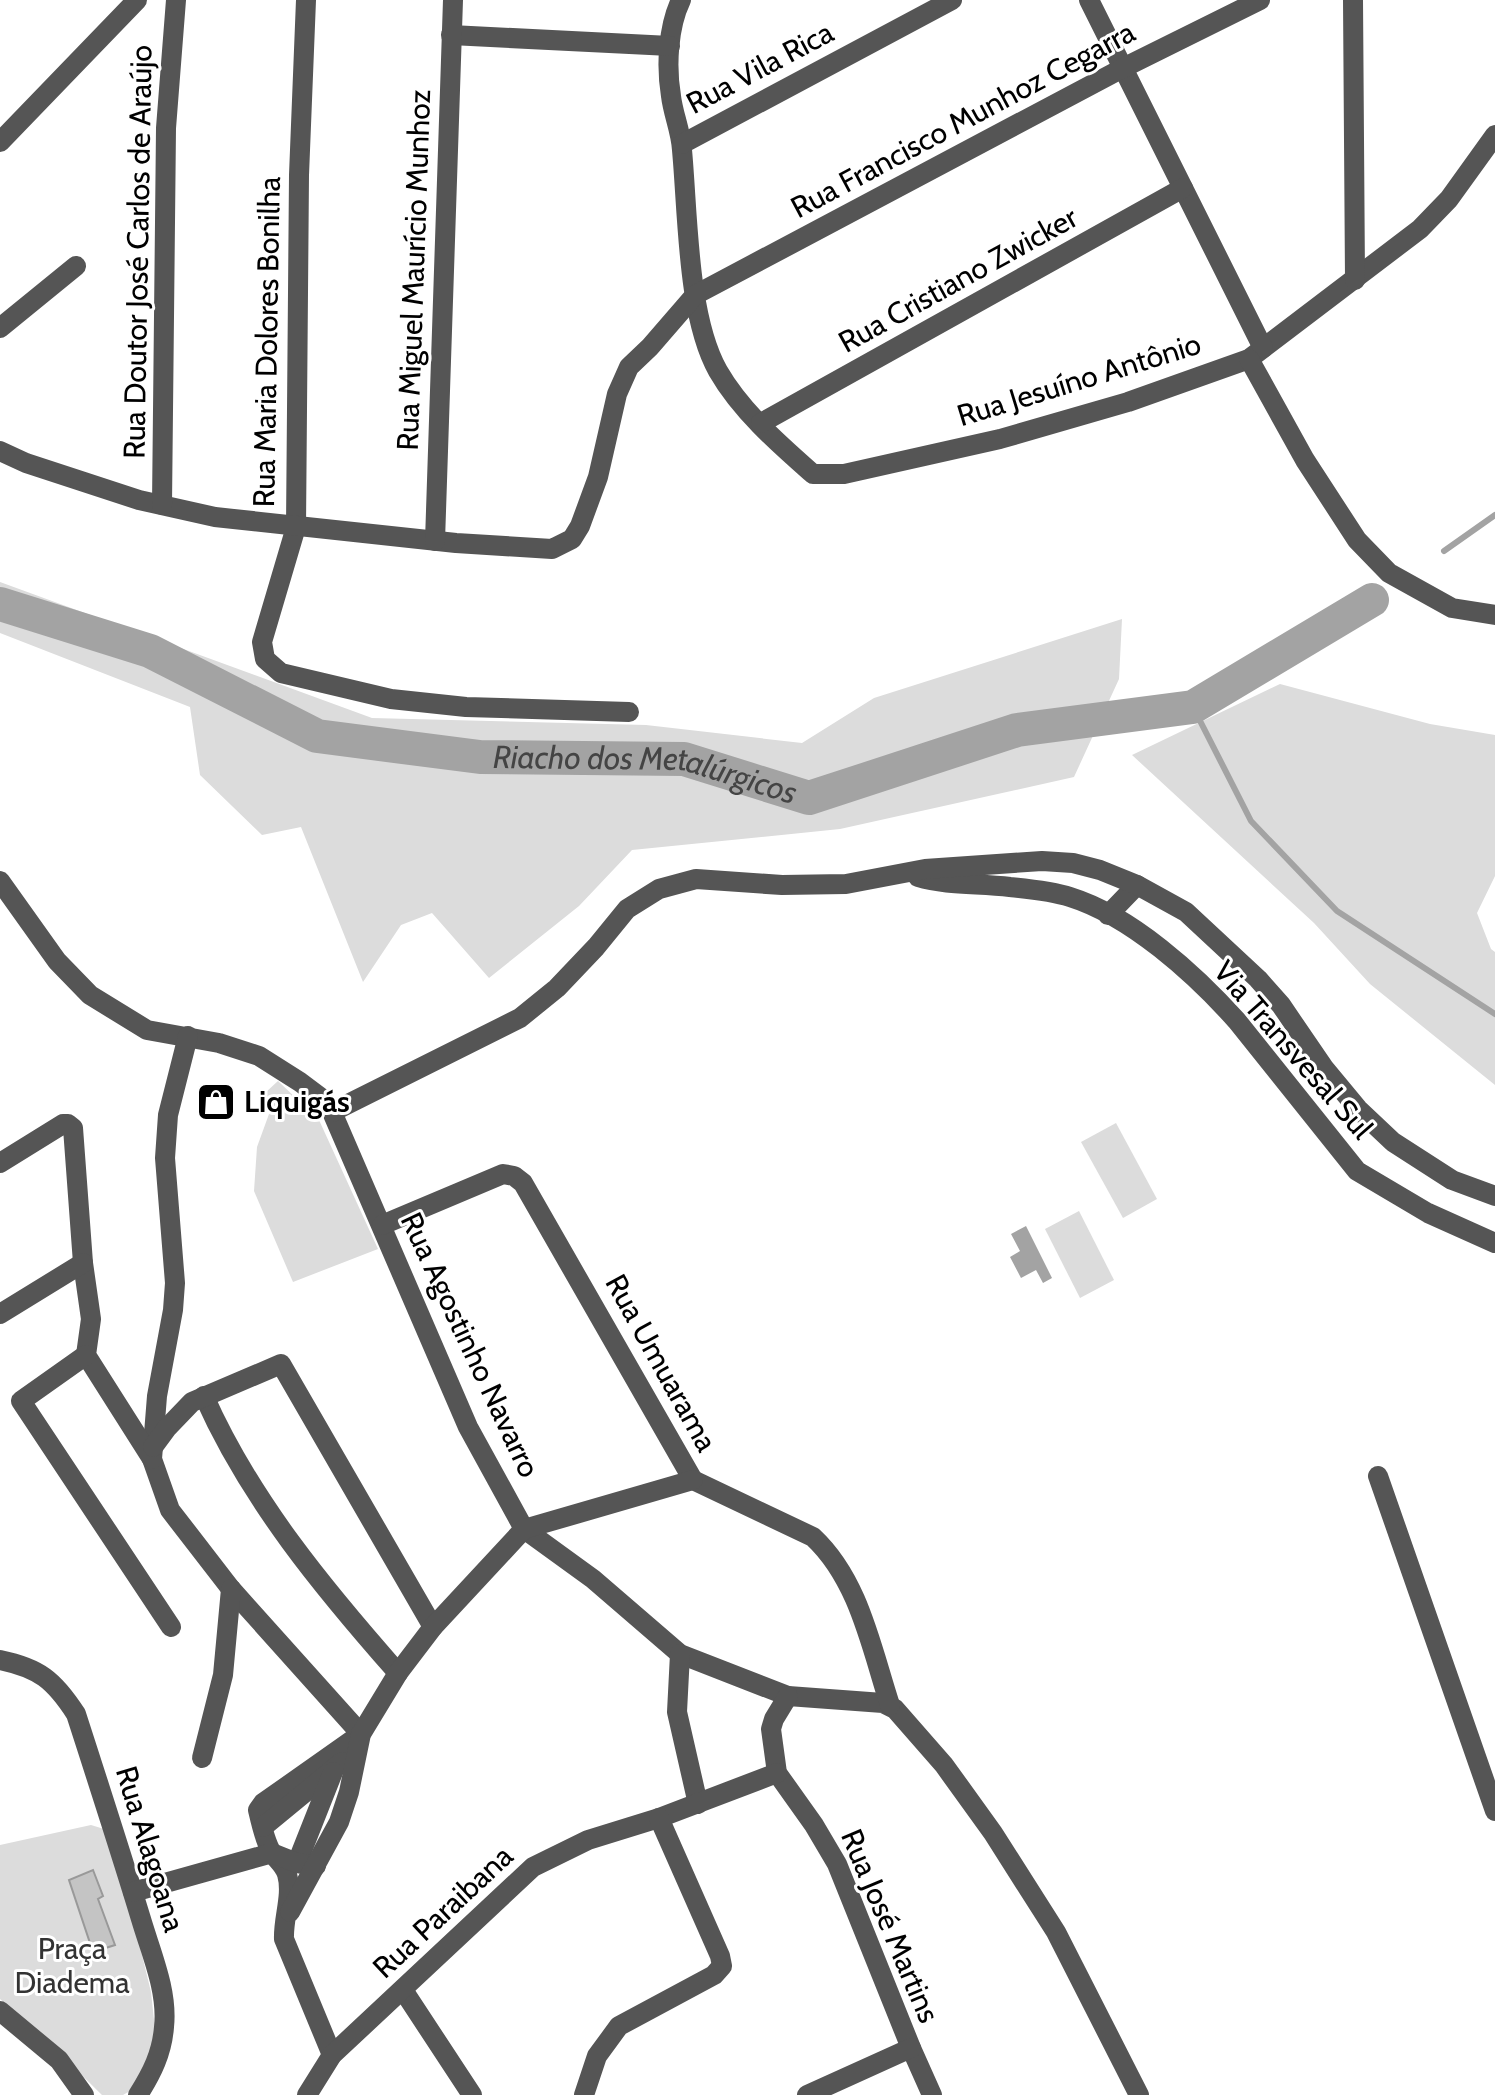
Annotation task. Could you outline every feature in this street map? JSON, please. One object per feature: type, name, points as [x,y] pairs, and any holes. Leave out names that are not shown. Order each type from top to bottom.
[{"type":"street","points":[[0,142],[137,0]]},
{"type":"street","name":"Rua Doutor José Carlos de Araújo","points":[[162,505],[166,128],[176,0]]},
{"type":"street","name":"Rua Maria Dolores Bonilha","points":[[306,0],[299,175],[296,527],[262,642],[265,659],[281,673],[391,699],[466,707],[629,712]]},
{"type":"street","name":"Rua Miguel Maurício Munhoz","points":[[435,541],[453,0]]},
{"type":"street","name":"Rua Jesuíno Antônio","points":[[681,0],[675,12],[670,46],[670,95],[682,144],[695,295],[717,368],[732,392],[813,474],[844,474],[1000,439],[1128,402],[1256,354],[1420,229],[1449,199],[1495,135]]},
{"type":"street","name":"Rua Vila Rica","points":[[682,144],[952,0]]},
{"type":"street","points":[[1089,0],[1183,188],[1305,460],[1357,540],[1389,573],[1452,608],[1495,615]]},
{"type":"street","name":"Rua Francisco Munhoz Cegarra","points":[[695,295],[1123,68],[1260,0]]},
{"type":"street","points":[[1353,0],[1355,280]]},
{"type":"street","points":[[451,35],[670,46]]},
{"type":"street","name":"Rua Cristiano Zwicker","points":[[761,423],[1183,188]]},
{"type":"street","points":[[0,328],[76,266]]},
{"type":"street","points":[[0,451],[26,463],[162,505],[215,517],[435,541],[552,549],[572,539],[580,526],[598,477],[617,394],[629,367],[695,295]]},
{"type":"street","name":"Via Transvesal Sul","points":[[332,1112],[520,1018],[557,988],[627,909],[659,889],[696,879],[782,885],[846,884],[925,869],[1042,861],[1073,863],[1137,885],[1186,912],[1258,979],[1281,1005],[1324,1068],[1358,1109],[1393,1142],[1452,1180],[1495,1196]]},
{"type":"street","name":"Via Transvesal Sul","points":[[907,874],[929,880],[1010,887],[1070,897],[1108,915],[1155,944],[1220,1002],[1357,1171],[1428,1213],[1495,1243]]},
{"type":"street","name":"Rua Agostinho Navarro","points":[[0,881],[57,961],[90,995],[147,1030],[188,1036],[259,1056],[320,1097],[332,1112],[468,1427],[524,1529],[593,1579],[680,1654],[788,1696],[890,1705]]},
{"type":"street","points":[[1108,915],[1137,885]]},
{"type":"street","points":[[153,1453],[157,1396],[175,1283],[165,1158],[168,1115],[188,1036]]},
{"type":"street","points":[[0,1163],[63,1124],[73,1128],[83,1263],[91,1319],[86,1355],[153,1453],[170,1510],[231,1589],[359,1742]]},
{"type":"street","name":"Rua Umuarama","points":[[382,1225],[503,1174],[514,1176],[523,1183],[693,1480],[524,1529]]},
{"type":"street","points":[[0,1314],[83,1263]]},
{"type":"street","points":[[86,1355],[21,1401],[171,1627]]},
{"type":"street","points":[[153,1453],[186,1407],[204,1396],[282,1365],[433,1627]]},
{"type":"street","points":[[204,1396],[235,1458],[313,1572],[398,1673]]},
{"type":"street","points":[[1378,1476],[1495,1811]]},
{"type":"street","points":[[693,1480],[813,1537],[829,1552],[853,1592],[890,1705],[944,1765],[993,1833],[1063,1946],[1139,2095]]},
{"type":"street","points":[[263,1827],[335,1768],[359,1742],[398,1673],[433,1627],[524,1529]]},
{"type":"street","points":[[202,1758],[223,1675],[231,1589]]},
{"type":"street","points":[[680,1654],[677,1712],[698,1804]]},
{"type":"street","name":"Rua Alagoana","points":[[0,1660],[40,1672],[59,1688],[76,1714],[133,1892],[162,1987],[165,2024],[160,2052],[138,2095]]},
{"type":"street","name":"Rua José Martins","points":[[788,1696],[771,1729],[777,1773],[837,1864],[932,2095]]},
{"type":"street","points":[[332,2055],[284,1939],[289,1883],[281,1862],[272,1853],[259,1814],[260,1805],[359,1742]]},
{"type":"street","points":[[306,1865],[339,1822],[359,1742]]},
{"type":"street","points":[[283,1924],[306,1865],[335,1768]]},
{"type":"street","name":"Rua Paraibana","points":[[317,2089],[332,2055],[533,1867],[588,1840],[659,1818],[777,1773]]},
{"type":"street","points":[[584,2095],[597,2056],[619,2026],[714,1975],[722,1966],[659,1818]]},
{"type":"street","points":[[133,1892],[272,1853],[306,1865]]},
{"type":"street","points":[[403,1990],[472,2095]]},
{"type":"street","points":[[0,2011],[59,2060],[84,2095]]},
{"type":"street","points":[[807,2095],[911,2048]]},
{"type":"green space","points":[[0,582],[372,718],[646,725],[802,743],[874,698],[1122,619],[1119,679],[1074,777],[840,829],[632,850],[579,906],[489,978],[432,913],[401,925],[363,982],[301,827],[262,835],[200,775],[190,707],[0,633]]},
{"type":"green space","points":[[1280,684],[1430,724],[1495,735],[1495,876],[1477,913],[1495,952],[1495,1085],[1370,984],[1314,923],[1132,755]]},
{"type":"green space","points":[[278,1081],[319,1120],[378,1249],[293,1282],[254,1191],[257,1147],[269,1114],[265,1093]]},
{"type":"green space","points":[[1116,1123],[1157,1199],[1123,1218],[1081,1142]]},
{"type":"green space","points":[[1079,1211],[1114,1280],[1080,1298],[1045,1229]]},
{"type":"green space","name":"Praça Diadema","points":[[91,1825],[104,1829],[132,1914],[151,1992],[157,2048],[137,2087],[123,2095],[102,2095],[0,1999],[0,1845]]},
{"type":"shaded area","points":[[1026,1226],[1052,1278],[1043,1283],[1036,1270],[1021,1278],[1010,1257],[1020,1251],[1011,1234]]},
{"type":"building","points":[[93,1870],[103,1896],[98,1899],[115,1945],[93,1952],[69,1880]]},
{"type":"waterway","points":[[1444,551],[1495,515]]},
{"type":"waterway","name":"Riacho dos Metalúrgicos","points":[[0,604],[150,651],[317,736],[480,757],[684,759],[809,798],[1017,730],[1193,707],[1372,600]]},
{"type":"waterway","points":[[1193,707],[1251,821],[1337,911],[1495,1014]]},
{"type":"place","name":"Liquigás","points":[[216,1102]]}]
